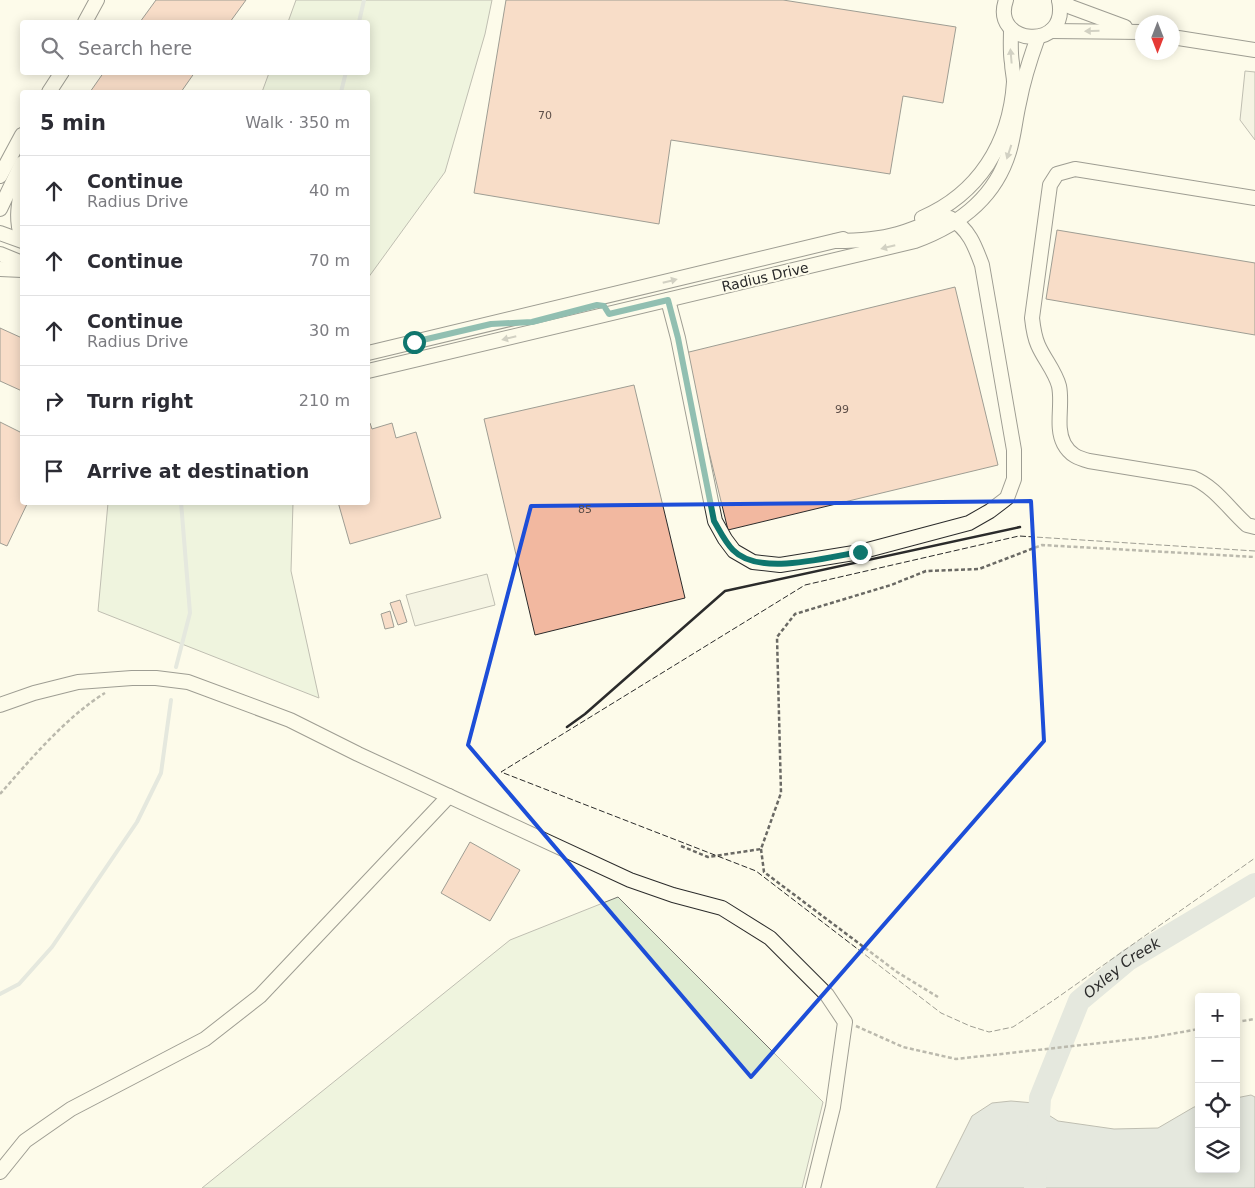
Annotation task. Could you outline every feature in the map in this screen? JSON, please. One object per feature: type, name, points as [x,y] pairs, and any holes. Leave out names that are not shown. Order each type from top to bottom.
[{"type":"street","points":[[87,20],[97,0]]},
{"type":"street","name":"Radius Drive","points":[[370,353],[914,222],[934,213],[958,198],[969,188],[989,164],[1000,143],[1006,124],[1014,81],[1010,45],[1012,29],[1005,17],[1006,0]]},
{"type":"street","points":[[1051,31],[1060,16],[1059,0]]},
{"type":"street","points":[[1059,0],[1071,7],[1135,31]]},
{"type":"street","points":[[1012,29],[1024,36],[1038,37],[1051,31],[1135,32]]},
{"type":"street","name":"Radius Drive","points":[[370,371],[916,241],[938,233],[956,222],[974,207],[988,192],[1001,173],[1009,153],[1030,57],[1038,37]]},
{"type":"street","points":[[1180,38],[1255,50]]},
{"type":"street","points":[[50,90],[60,75]]},
{"type":"street","points":[[57,90],[61,75]]},
{"type":"street","points":[[0,176],[20,139]]},
{"type":"street","points":[[0,209],[20,167]]},
{"type":"street","points":[[1255,198],[1075,169],[1057,174],[1050,186],[1032,318],[1037,344],[1054,372],[1059,387],[1061,435],[1068,451],[1076,458],[1089,461],[1193,478],[1203,482],[1247,524],[1255,527]]},
{"type":"street","points":[[956,222],[958,204],[969,188]]},
{"type":"street","points":[[20,199],[18,214],[20,233]]},
{"type":"street","points":[[668,300],[678,338],[714,521],[724,539],[734,551],[754,562],[780,565],[860,552],[969,523],[990,511],[1007,498],[1014,479],[1014,450],[982,265],[973,241],[950,218],[880,238],[863,241],[836,241]]},
{"type":"street","points":[[0,232],[20,239]]},
{"type":"street","points":[[0,254],[20,262]]},
{"type":"street","points":[[0,269],[20,270]]},
{"type":"street","points":[[636,289],[643,298],[721,282],[753,280]]},
{"type":"street","points":[[491,324],[532,322],[597,305],[604,306],[609,314]]},
{"type":"street","points":[[0,706],[34,693],[78,682],[132,678],[156,678],[188,682],[290,720],[358,754],[630,880],[673,895],[722,908],[770,938],[827,994],[845,1022],[833,1106],[813,1188]]},
{"type":"street","points":[[0,1172],[25,1141],[71,1109],[205,1040],[260,996],[449,796]]},
{"type":"path","points":[[938,997],[897,972],[764,872],[761,849],[782,793],[777,637],[795,614],[891,585],[926,571],[979,569],[1042,545],[1255,557]]},
{"type":"path","points":[[0,794],[29,760],[87,704],[110,691]]},
{"type":"path","points":[[681,846],[708,856],[761,849]]},
{"type":"path","points":[[1240,1021],[1255,1019]]},
{"type":"path","points":[[845,1022],[903,1047],[956,1059],[1154,1037],[1195,1030]]},
{"type":"highlighted area","points":[[1031,501],[1044,741],[751,1077],[468,745],[531,506]]},
{"type":"green space","points":[[296,0],[492,0],[485,34],[445,172],[370,275],[370,90],[263,90],[268,75],[370,75],[370,20],[289,20]]},
{"type":"green space","points":[[108,505],[293,505],[291,571],[319,698],[98,611]]},
{"type":"green space","points":[[618,897],[823,1102],[802,1188],[202,1188],[510,940]]},
{"type":"shaded area","points":[[1245,71],[1255,72],[1255,140],[1240,120]]},
{"type":"shaded area","points":[[487,574],[495,605],[415,626],[406,595]]},
{"type":"shaded area","points":[[1251,1095],[1255,1097],[1255,1188],[936,1188],[972,1116],[992,1103],[1011,1101],[1034,1103],[1040,1098],[1047,1114],[1058,1121],[1114,1129],[1158,1128],[1195,1107],[1195,1173],[1240,1173],[1240,1097]]},
{"type":"building","points":[[156,0],[246,0],[231,20],[141,20]]},
{"type":"building","points":[[506,0],[783,0],[956,27],[943,103],[903,96],[890,174],[671,140],[659,224],[474,193]]},
{"type":"building","points":[[102,75],[193,75],[182,90],[91,90]]},
{"type":"building","points":[[1057,230],[1255,263],[1255,335],[1046,299]]},
{"type":"building","points":[[955,287],[998,465],[728,530],[685,353]]},
{"type":"building","points":[[0,328],[20,337],[20,390],[0,381]]},
{"type":"building","points":[[634,385],[685,598],[535,635],[484,419]]},
{"type":"building","points":[[0,422],[20,432],[20,505],[27,505],[7,546],[0,543]]},
{"type":"building","points":[[370,423],[372,429],[392,423],[396,438],[416,432],[441,518],[350,544],[339,505],[370,505]]},
{"type":"building","points":[[400,600],[407,622],[398,625],[390,603]]},
{"type":"building","points":[[390,611],[394,627],[385,629],[381,614]]},
{"type":"building","points":[[470,842],[520,870],[490,921],[441,893]]},
{"type":"waterway","points":[[359,20],[364,0]]},
{"type":"waterway","points":[[342,90],[345,75]]},
{"type":"waterway","points":[[176,667],[190,613],[181,505]]},
{"type":"waterway","points":[[0,994],[19,984],[52,947],[137,822],[161,773],[171,700]]},
{"type":"waterway","name":"Oxley Creek","points":[[1035,1188],[1040,1098],[1079,1001],[1128,960],[1255,884]]},
{"type":"fence","points":[[1255,551],[1019,536],[805,585],[501,772],[756,871],[941,1013],[989,1032],[1013,1027],[1255,858]]},
{"type":"wall","points":[[567,727],[585,714],[725,591],[1020,527]]},
{"type":"route","points":[[414,342],[491,324],[532,322],[597,305],[604,306],[609,314],[668,300],[678,338],[714,521],[724,539],[734,551],[754,562],[780,565],[860,552]]}]
